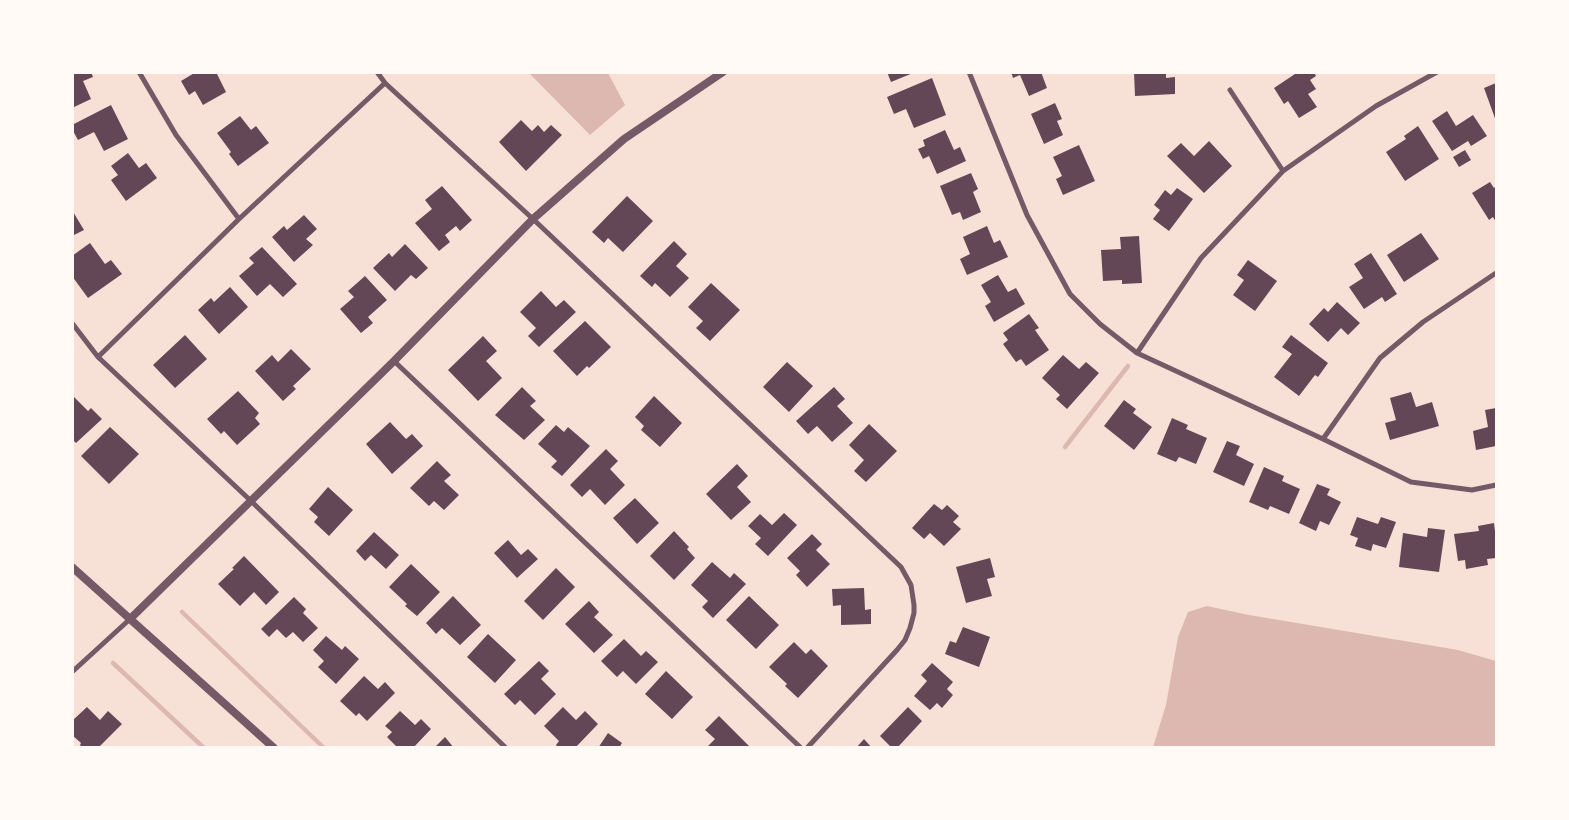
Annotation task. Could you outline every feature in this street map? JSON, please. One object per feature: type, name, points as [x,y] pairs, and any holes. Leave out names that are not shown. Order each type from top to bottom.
[{"type":"street","points":[[139,72],[176,136],[239,219]]},
{"type":"street","points":[[377,72],[385,83],[533,219],[901,567],[907,577],[913,595],[914,613],[905,640],[807,748]]},
{"type":"street","points":[[72,672],[130,619],[394,361],[533,219],[624,138],[723,72]]},
{"type":"street","points":[[969,72],[1027,215],[1070,294],[1100,324],[1137,353],[1411,482],[1472,490],[1496,485]]},
{"type":"street","points":[[1137,353],[1201,258],[1282,171],[1376,106],[1437,72]]},
{"type":"street","points":[[98,357],[239,219],[385,83]]},
{"type":"street","points":[[1230,90],[1282,171]]},
{"type":"street","points":[[1323,439],[1380,358],[1423,322],[1496,273]]},
{"type":"street","points":[[72,323],[98,357],[251,501],[506,748]]},
{"type":"street","points":[[394,361],[801,748]]},
{"type":"street","points":[[72,567],[274,748]]},
{"type":"shaded area","points":[[529,73],[608,73],[625,105],[590,135]]},
{"type":"shaded area","points":[[1207,606],[1249,615],[1458,650],[1496,661],[1496,747],[1153,747],[1166,705],[1178,637],[1188,612]]},
{"type":"building","points":[[72,72],[91,72],[93,77],[83,81],[91,99],[72,108]]},
{"type":"building","points":[[196,72],[216,72],[226,92],[203,105],[195,91],[189,95],[181,81]]},
{"type":"building","points":[[887,72],[913,72],[913,73],[891,82]]},
{"type":"building","points":[[1011,72],[1041,72],[1047,88],[1029,96],[1020,75],[1013,78]]},
{"type":"building","points":[[1134,72],[1166,72],[1166,78],[1175,77],[1175,94],[1135,96]]},
{"type":"building","points":[[1298,72],[1314,72],[1316,76],[1310,80],[1316,89],[1308,94],[1317,107],[1299,118],[1288,101],[1284,104],[1274,88]]},
{"type":"building","points":[[932,78],[946,115],[914,128],[906,109],[894,114],[887,97]]},
{"type":"building","points":[[1496,83],[1496,121],[1484,88]]},
{"type":"building","points":[[1055,103],[1062,119],[1057,121],[1063,135],[1044,144],[1031,114]]},
{"type":"building","points":[[111,105],[128,139],[104,151],[94,132],[78,140],[72,125]]},
{"type":"building","points":[[1447,111],[1456,126],[1473,115],[1487,136],[1471,146],[1468,141],[1452,151],[1432,121]]},
{"type":"building","points":[[240,116],[251,130],[256,126],[269,143],[238,166],[229,154],[231,152],[217,133]]},
{"type":"building","points":[[521,120],[532,131],[538,125],[544,132],[551,125],[562,135],[526,171],[499,142]]},
{"type":"building","points":[[1418,126],[1439,159],[1405,181],[1386,152],[1406,139],[1404,136]]},
{"type":"building","points":[[945,130],[954,150],[960,147],[966,161],[937,174],[929,156],[923,159],[918,149],[925,146],[923,140]]},
{"type":"building","points":[[1209,141],[1232,166],[1204,193],[1167,156],[1181,143],[1194,156]]},
{"type":"building","points":[[1079,145],[1095,181],[1063,195],[1056,179],[1062,176],[1053,157]]},
{"type":"building","points":[[1465,150],[1471,160],[1459,167],[1453,157]]},
{"type":"building","points":[[128,153],[139,168],[146,163],[157,178],[126,201],[111,180],[118,175],[111,166]]},
{"type":"building","points":[[971,173],[978,189],[973,192],[981,212],[963,220],[960,212],[952,215],[940,186]]},
{"type":"building","points":[[1490,182],[1494,188],[1496,186],[1496,222],[1493,217],[1489,220],[1472,193]]},
{"type":"building","points":[[442,186],[472,220],[460,231],[456,226],[445,235],[450,242],[439,251],[415,223],[432,209],[425,200]]},
{"type":"building","points":[[1177,188],[1193,199],[1169,231],[1153,219],[1160,210],[1154,205],[1165,190],[1171,195]]},
{"type":"building","points":[[627,196],[653,221],[623,252],[608,238],[604,243],[592,232]]},
{"type":"building","points":[[72,210],[84,230],[72,236]]},
{"type":"building","points":[[304,215],[317,229],[306,239],[313,245],[294,262],[272,237],[284,226],[287,230]]},
{"type":"building","points":[[987,226],[994,243],[1000,240],[1008,257],[967,275],[960,259],[970,254],[963,237]]},
{"type":"building","points":[[1421,233],[1439,259],[1404,282],[1387,255]]},
{"type":"building","points":[[1139,236],[1142,283],[1122,284],[1122,280],[1103,281],[1101,250],[1121,249],[1120,237]]},
{"type":"building","points":[[674,241],[687,254],[676,266],[689,278],[670,297],[655,283],[652,287],[640,276]]},
{"type":"building","points":[[90,243],[105,264],[111,260],[122,274],[88,298],[72,276],[72,256]]},
{"type":"building","points":[[405,244],[428,268],[416,279],[411,275],[395,291],[373,268],[389,253],[392,257]]},
{"type":"building","points":[[262,247],[297,284],[283,297],[270,284],[257,296],[239,276],[254,263],[249,258]]},
{"type":"building","points":[[1371,253],[1397,294],[1385,302],[1382,297],[1364,309],[1349,287],[1363,278],[1354,264]]},
{"type":"building","points":[[1248,260],[1277,281],[1255,311],[1233,295],[1244,280],[1237,275]]},
{"type":"building","points":[[998,275],[1008,292],[1016,288],[1025,304],[994,322],[985,306],[991,302],[981,285]]},
{"type":"building","points":[[365,276],[387,300],[368,317],[373,323],[361,333],[340,309],[354,297],[348,291]]},
{"type":"building","points":[[711,283],[740,310],[710,341],[696,328],[703,321],[688,307]]},
{"type":"building","points":[[230,287],[248,307],[219,334],[198,310],[211,298],[214,302]]},
{"type":"building","points":[[541,291],[556,307],[564,300],[576,312],[539,347],[528,336],[536,328],[520,312]]},
{"type":"building","points":[[1337,302],[1360,323],[1348,335],[1341,328],[1328,342],[1309,324],[1324,308],[1328,312]]},
{"type":"building","points":[[1029,314],[1039,328],[1035,330],[1049,350],[1026,366],[1021,359],[1016,362],[1003,344],[1008,340],[1003,333]]},
{"type":"building","points":[[585,321],[611,347],[589,368],[587,366],[577,376],[553,351]]},
{"type":"building","points":[[185,335],[207,359],[175,388],[153,365]]},
{"type":"building","points":[[1291,335],[1328,363],[1318,377],[1315,375],[1299,396],[1274,377],[1292,354],[1282,347]]},
{"type":"building","points":[[483,336],[497,351],[486,361],[502,378],[478,401],[448,370]]},
{"type":"building","points":[[291,349],[311,369],[293,386],[296,389],[283,401],[255,371],[272,355],[278,362]]},
{"type":"building","points":[[1063,355],[1079,369],[1086,362],[1099,373],[1067,409],[1056,399],[1060,395],[1042,378]]},
{"type":"building","points":[[787,362],[813,386],[789,412],[763,387]]},
{"type":"building","points":[[522,387],[536,401],[530,406],[545,420],[524,440],[495,415]]},
{"type":"building","points":[[834,387],[845,399],[837,406],[853,423],[832,442],[817,426],[808,434],[796,421]]},
{"type":"building","points":[[238,391],[259,413],[255,418],[260,424],[237,445],[224,431],[221,434],[207,419]]},
{"type":"building","points":[[1411,392],[1416,407],[1432,402],[1439,426],[1390,440],[1385,423],[1396,420],[1390,398]]},
{"type":"building","points":[[72,395],[88,411],[91,408],[102,419],[76,443],[72,439]]},
{"type":"building","points":[[654,396],[682,423],[660,447],[641,430],[644,426],[635,417]]},
{"type":"building","points":[[1124,400],[1136,409],[1133,413],[1152,427],[1134,450],[1104,426]]},
{"type":"building","points":[[1496,408],[1496,446],[1476,450],[1473,431],[1488,427],[1485,410]]},
{"type":"building","points":[[1172,418],[1188,425],[1186,429],[1207,438],[1196,464],[1179,457],[1176,462],[1157,454]]},
{"type":"building","points":[[390,422],[406,439],[412,434],[423,446],[392,474],[366,444]]},
{"type":"building","points":[[869,424],[897,451],[866,482],[854,471],[864,460],[849,445]]},
{"type":"building","points":[[556,425],[564,432],[568,427],[590,446],[562,476],[551,467],[557,461],[538,444]]},
{"type":"building","points":[[110,427],[139,454],[109,484],[81,456]]},
{"type":"building","points":[[1227,441],[1240,446],[1236,455],[1254,464],[1244,486],[1213,472]]},
{"type":"building","points":[[606,449],[618,461],[610,469],[625,485],[605,505],[590,489],[582,497],[570,485]]},
{"type":"building","points":[[437,461],[451,475],[444,481],[459,495],[444,510],[434,501],[429,506],[410,488]]},
{"type":"building","points":[[737,464],[748,476],[737,487],[751,502],[731,520],[706,494]]},
{"type":"building","points":[[1264,467],[1284,476],[1282,481],[1300,489],[1289,514],[1270,506],[1268,510],[1249,502]]},
{"type":"building","points":[[1317,484],[1330,489],[1327,495],[1341,502],[1329,525],[1320,521],[1316,531],[1299,523]]},
{"type":"building","points":[[328,487],[353,510],[329,536],[314,522],[318,517],[309,509]]},
{"type":"building","points":[[635,498],[659,523],[637,544],[613,518]]},
{"type":"building","points":[[934,504],[942,510],[947,505],[959,516],[953,522],[961,529],[944,546],[930,533],[924,539],[912,528]]},
{"type":"building","points":[[784,513],[797,525],[768,556],[755,544],[761,538],[748,526],[760,514],[772,525]]},
{"type":"building","points":[[1357,517],[1378,524],[1381,517],[1396,522],[1386,548],[1373,544],[1371,551],[1355,546],[1358,538],[1350,535]]},
{"type":"building","points":[[1494,523],[1496,558],[1487,559],[1488,565],[1466,569],[1465,560],[1458,561],[1454,534],[1479,531],[1478,526]]},
{"type":"building","points":[[1428,528],[1445,530],[1439,572],[1399,567],[1403,533],[1427,537]]},
{"type":"building","points":[[674,531],[689,547],[687,549],[695,558],[674,580],[650,556]]},
{"type":"building","points":[[374,532],[399,555],[386,569],[371,555],[365,561],[356,551]]},
{"type":"building","points":[[812,534],[822,544],[816,550],[830,564],[807,587],[796,575],[800,571],[787,558]]},
{"type":"building","points":[[508,540],[521,555],[528,549],[538,559],[517,578],[494,553]]},
{"type":"building","points":[[244,556],[279,592],[266,605],[254,592],[240,606],[218,584],[234,569],[232,568]]},
{"type":"building","points":[[990,558],[995,577],[987,579],[992,596],[966,603],[956,567]]},
{"type":"building","points":[[712,562],[730,578],[734,573],[746,584],[713,618],[702,607],[708,601],[691,585]]},
{"type":"building","points":[[411,564],[440,592],[417,616],[405,606],[407,604],[389,587]]},
{"type":"building","points":[[556,568],[575,587],[543,620],[524,601]]},
{"type":"building","points":[[864,588],[865,610],[871,609],[871,624],[841,625],[841,605],[833,606],[832,589]]},
{"type":"building","points":[[453,596],[481,625],[460,645],[442,628],[436,634],[426,623]]},
{"type":"building","points":[[749,596],[779,625],[756,649],[726,620]]},
{"type":"building","points":[[294,597],[306,609],[303,613],[318,628],[303,642],[293,632],[286,638],[277,629],[269,637],[261,629]]},
{"type":"building","points":[[589,601],[599,612],[594,617],[613,635],[594,653],[565,624]]},
{"type":"building","points":[[963,627],[990,637],[979,667],[945,654],[950,641],[956,643]]},
{"type":"building","points":[[488,634],[516,660],[495,683],[467,657]]},
{"type":"building","points":[[326,636],[342,650],[345,646],[359,659],[336,684],[318,667],[324,661],[313,650]]},
{"type":"building","points":[[624,639],[641,656],[646,651],[658,662],[636,684],[623,671],[617,677],[601,661]]},
{"type":"building","points":[[794,642],[806,654],[811,649],[828,666],[798,698],[785,686],[787,684],[769,667]]},
{"type":"building","points":[[539,661],[549,671],[541,679],[556,694],[535,715],[520,700],[515,705],[504,694]]},
{"type":"building","points":[[932,663],[953,682],[947,689],[953,695],[942,708],[937,703],[930,710],[914,696],[927,681],[921,675]]},
{"type":"building","points":[[666,671],[693,697],[672,719],[645,694]]},
{"type":"building","points":[[364,676],[378,689],[385,682],[395,693],[367,721],[359,713],[356,716],[340,701]]},
{"type":"building","points":[[87,707],[100,720],[108,711],[122,724],[98,748],[83,748],[80,745],[81,743],[72,735],[72,721]]},
{"type":"building","points":[[563,707],[576,720],[585,711],[598,724],[575,748],[558,748],[556,745],[559,741],[544,726]]},
{"type":"building","points":[[908,707],[922,721],[897,748],[892,748],[880,736]]},
{"type":"building","points":[[400,711],[415,725],[421,719],[431,729],[413,748],[398,748],[387,737],[392,732],[385,726]]},
{"type":"building","points":[[719,716],[751,748],[706,748],[715,739],[705,730]]},
{"type":"building","points":[[608,733],[622,743],[619,748],[598,748]]},
{"type":"building","points":[[445,737],[454,748],[434,748]]},
{"type":"building","points":[[864,739],[872,748],[856,748]]},
{"type":"waterway","points":[[1065,447],[1128,366]]},
{"type":"waterway","points":[[182,612],[324,748]]},
{"type":"waterway","points":[[113,663],[204,748]]}]
